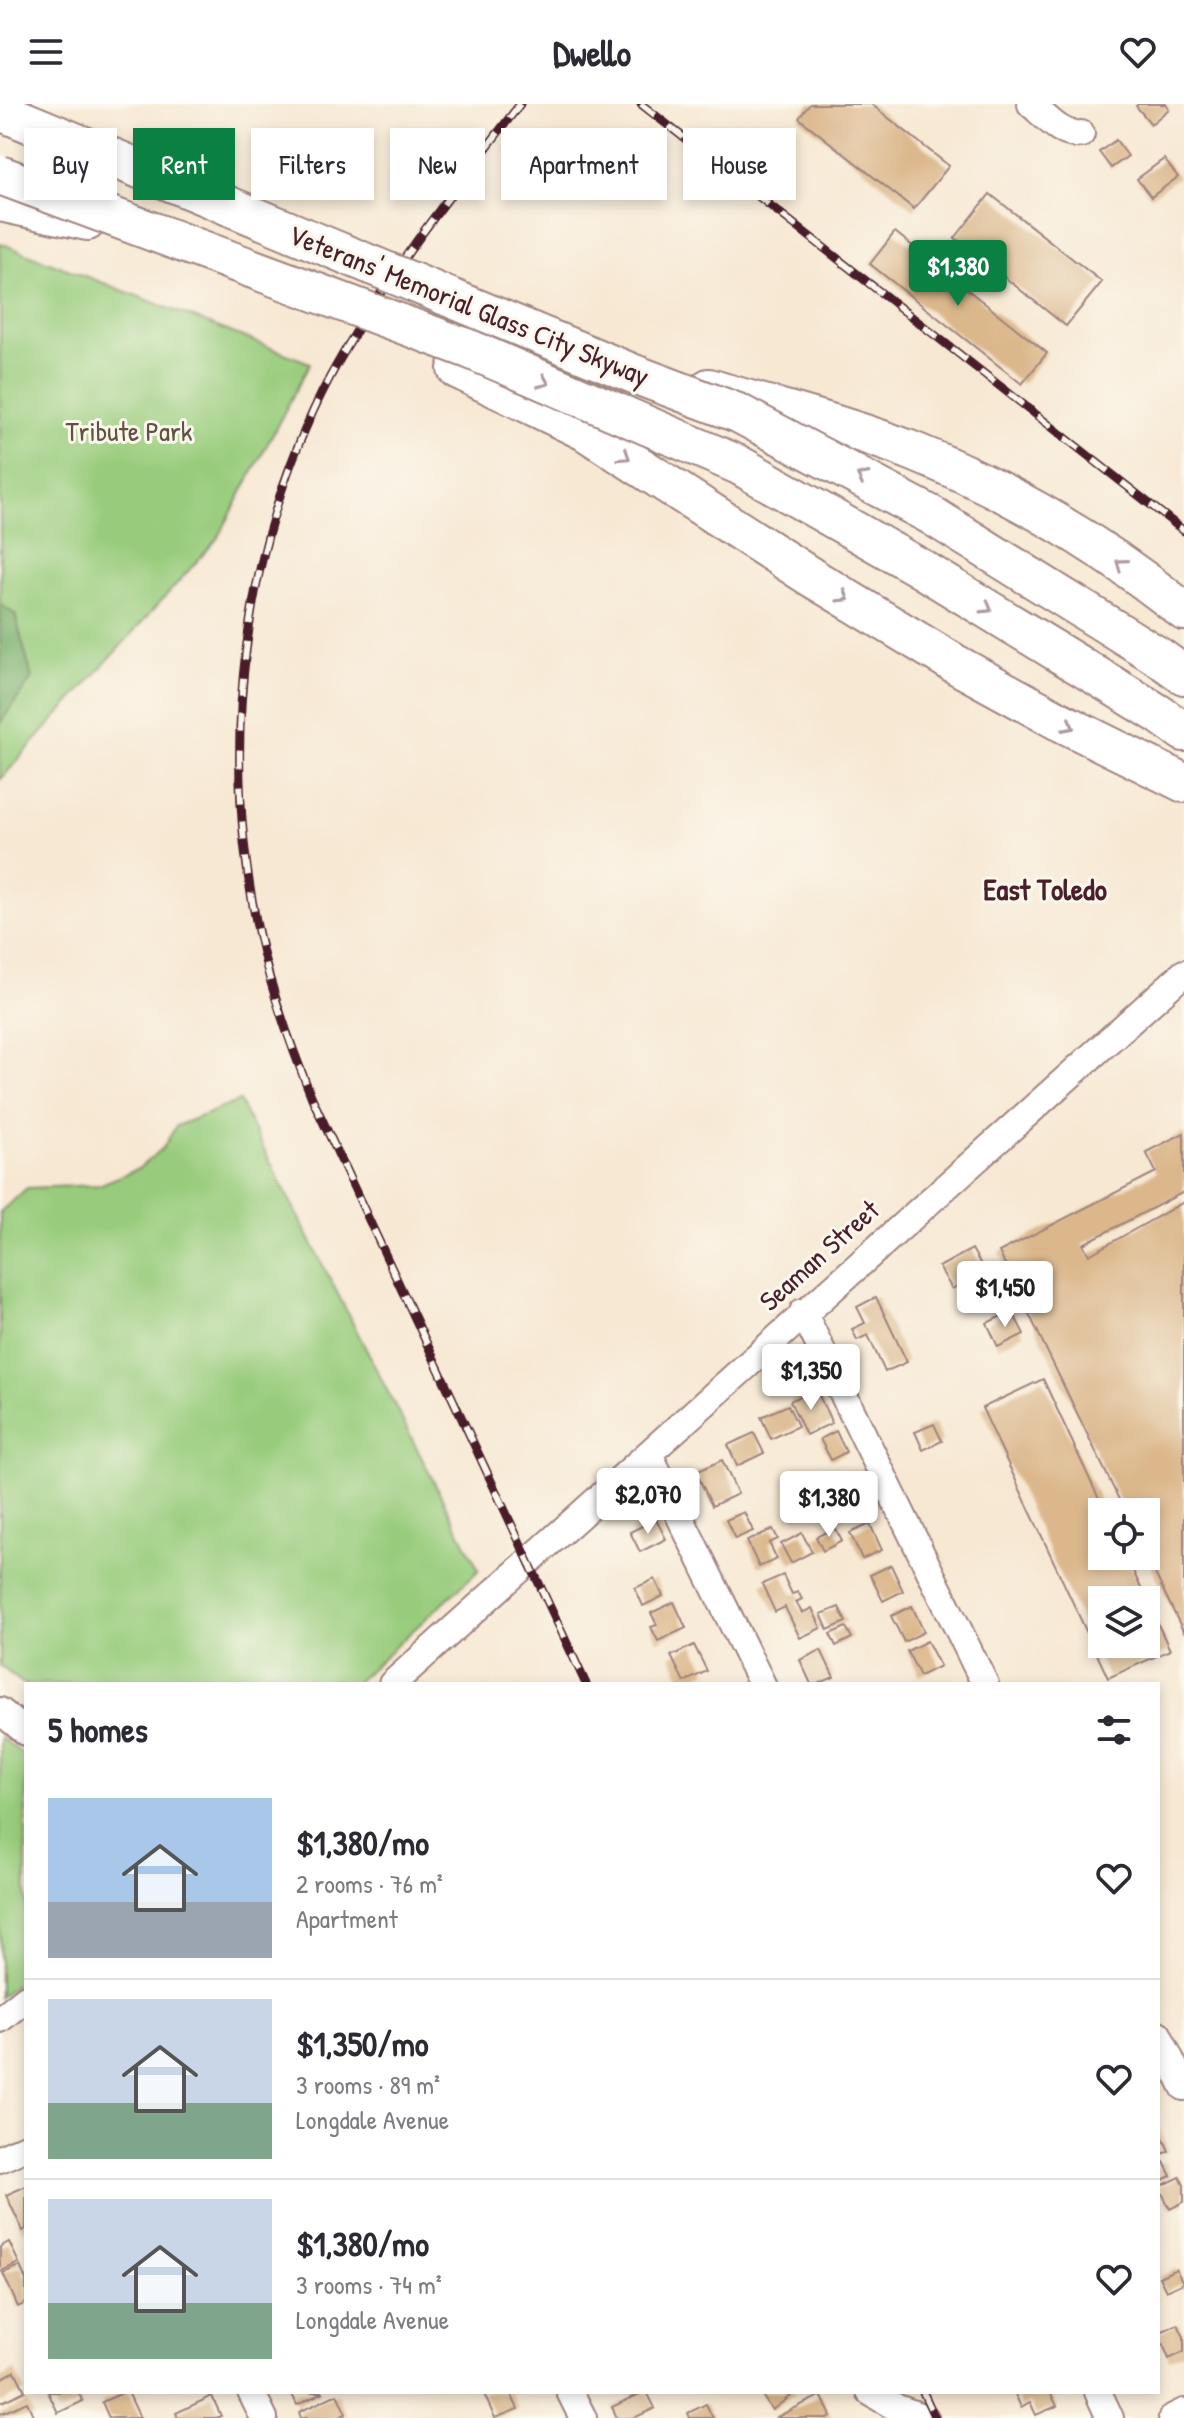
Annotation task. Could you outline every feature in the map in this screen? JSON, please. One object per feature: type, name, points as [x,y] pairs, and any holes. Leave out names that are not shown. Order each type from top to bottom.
[{"type":"highway","points":[[0,108],[15,104]]},
{"type":"highway","points":[[31,104],[112,165],[146,186],[300,253],[438,303],[846,428],[911,451],[987,486],[1062,526],[1100,549],[1184,611]]},
{"type":"highway","name":"Veterans' Memorial Glass City Skyway","points":[[0,108],[634,374],[738,413],[931,515],[1184,675]]},
{"type":"highway","name":"Veterans' Memorial Glass City Skyway","points":[[0,175],[469,349],[725,458],[920,568],[1184,732]]},
{"type":"highway","points":[[0,202],[109,227],[457,369],[585,431],[811,577],[957,665],[1059,721],[1184,783]]},
{"type":"street","points":[[1031,104],[1063,131],[1081,134]]},
{"type":"street","name":"Seaman Street","points":[[394,1682],[1184,973]]},
{"type":"street","points":[[803,1312],[984,1682]]},
{"type":"street","points":[[649,1454],[761,1682]]},
{"type":"street","points":[[0,1711],[24,1730]]},
{"type":"street","points":[[0,2019],[24,2000]]},
{"type":"street","points":[[1160,2038],[1184,2087]]},
{"type":"street","points":[[0,2159],[24,2148]]},
{"type":"street","points":[[252,2394],[264,2418]]},
{"type":"street","points":[[571,2394],[583,2418]]},
{"type":"street","points":[[871,2394],[881,2418]]},
{"type":"street","points":[[873,2394],[897,2408],[925,2418]]},
{"type":"street","points":[[1099,2394],[1110,2418]]},
{"type":"street","points":[[1172,2418],[1184,2412]]},
{"type":"green space","name":"Tribute Park","points":[[0,243],[310,363],[218,538],[0,780]]},
{"type":"green space","points":[[0,604],[15,614],[32,678],[0,723]]},
{"type":"green space","points":[[239,1101],[479,1570],[356,1682],[24,1682],[24,1684],[0,1666],[0,1212],[27,1188],[99,1185],[138,1169],[163,1148],[176,1126]]},
{"type":"green space","points":[[0,1737],[24,1755],[24,1978],[0,1997]]},
{"type":"building","points":[[810,104],[871,104],[949,166],[914,209],[799,118]]},
{"type":"building","points":[[1166,104],[1169,109],[1151,124],[1136,106]]},
{"type":"building","points":[[1116,140],[1128,156],[1111,168],[1099,152]]},
{"type":"building","points":[[1164,159],[1178,177],[1151,197],[1137,179]]},
{"type":"building","points":[[990,194],[1102,282],[1066,326],[955,238]]},
{"type":"building","points":[[895,232],[1047,353],[1022,384],[870,264]]},
{"type":"building","points":[[1184,1133],[1184,1192],[1083,1244],[1089,1255],[1184,1202],[1184,1633],[1153,1570],[1160,1570],[1160,1498],[1118,1498],[999,1252],[1156,1172],[1146,1152]]},
{"type":"building","points":[[972,1249],[984,1270],[952,1289],[939,1267]]},
{"type":"building","points":[[876,1297],[907,1362],[885,1372],[868,1335],[857,1340],[852,1329],[865,1323],[857,1307]]},
{"type":"building","points":[[1012,1311],[1024,1334],[998,1347],[987,1323]]},
{"type":"building","points":[[1043,1379],[1098,1498],[1088,1498],[1088,1570],[1133,1570],[1140,1586],[1088,1586],[1088,1635],[982,1408]]},
{"type":"building","points":[[816,1389],[832,1423],[806,1435],[790,1401]]},
{"type":"building","points":[[788,1405],[798,1426],[771,1439],[761,1417]]},
{"type":"building","points":[[934,1424],[942,1441],[923,1450],[915,1432]]},
{"type":"building","points":[[836,1431],[846,1452],[831,1460],[820,1439]]},
{"type":"building","points":[[754,1433],[764,1453],[737,1466],[728,1445]]},
{"type":"building","points":[[722,1460],[738,1494],[712,1506],[696,1472]]},
{"type":"building","points":[[819,1473],[825,1484],[811,1491],[805,1480]]},
{"type":"building","points":[[846,1477],[861,1508],[843,1516],[828,1486]]},
{"type":"building","points":[[744,1512],[753,1531],[735,1539],[726,1520]]},
{"type":"building","points":[[656,1519],[666,1539],[640,1552],[630,1532]]},
{"type":"building","points":[[870,1524],[882,1550],[862,1559],[850,1533]]},
{"type":"building","points":[[835,1528],[842,1541],[823,1551],[816,1537]]},
{"type":"building","points":[[773,1529],[778,1539],[769,1543],[777,1559],[759,1567],[747,1541]]},
{"type":"building","points":[[802,1533],[812,1552],[791,1563],[781,1544]]},
{"type":"building","points":[[891,1565],[903,1591],[883,1601],[870,1575]]},
{"type":"building","points":[[783,1575],[792,1594],[798,1592],[802,1599],[796,1602],[802,1613],[812,1608],[821,1628],[800,1638],[785,1607],[775,1612],[762,1584]]},
{"type":"building","points":[[655,1579],[663,1596],[643,1606],[635,1588]]},
{"type":"building","points":[[674,1602],[686,1628],[658,1641],[651,1627],[657,1625],[651,1613]]},
{"type":"building","points":[[912,1606],[924,1632],[904,1642],[891,1616]]},
{"type":"building","points":[[839,1607],[846,1622],[828,1630],[821,1614]]},
{"type":"building","points":[[846,1627],[852,1638],[836,1646],[830,1634]]},
{"type":"building","points":[[1160,1629],[1170,1650],[1160,1655]]},
{"type":"building","points":[[927,1641],[940,1666],[920,1676],[907,1651]]},
{"type":"building","points":[[694,1645],[707,1671],[684,1682],[671,1656]]},
{"type":"building","points":[[821,1650],[834,1677],[823,1682],[810,1682],[800,1660]]},
{"type":"building","points":[[1099,1658],[1152,1658],[1108,1678]]},
{"type":"building","points":[[1160,2131],[1169,2151],[1160,2155]]},
{"type":"building","points":[[1164,2162],[1171,2176],[1160,2181],[1160,2164]]},
{"type":"building","points":[[1180,2177],[1184,2185],[1184,2202],[1170,2209],[1160,2187]]},
{"type":"building","points":[[24,2187],[23,2231],[6,2195]]},
{"type":"building","points":[[9,2242],[19,2263],[0,2272],[0,2247]]},
{"type":"building","points":[[20,2266],[24,2275],[24,2304],[18,2307],[3,2273]]},
{"type":"building","points":[[1176,2269],[1183,2283],[1166,2291],[1160,2277]]},
{"type":"building","points":[[1178,2324],[1184,2337],[1184,2352],[1169,2359],[1160,2332]]},
{"type":"building","points":[[15,2371],[24,2391],[0,2403],[0,2379]]},
{"type":"building","points":[[49,2394],[79,2394],[83,2401],[58,2413]]},
{"type":"building","points":[[120,2394],[129,2394],[140,2418],[109,2418],[102,2402]]},
{"type":"building","points":[[292,2394],[320,2394],[297,2405]]},
{"type":"building","points":[[337,2394],[346,2414],[337,2418],[301,2418],[299,2412]]},
{"type":"building","points":[[484,2394],[511,2394],[518,2409],[495,2418]]},
{"type":"building","points":[[640,2394],[648,2394],[655,2408],[634,2418],[617,2418],[612,2407]]},
{"type":"building","points":[[761,2394],[793,2394],[772,2410]]},
{"type":"building","points":[[1015,2394],[1051,2394],[1057,2406],[1036,2415],[1030,2402],[1021,2407]]},
{"type":"building","points":[[821,2395],[831,2416],[827,2418],[775,2418]]},
{"type":"building","points":[[212,2396],[221,2416],[178,2418],[176,2413]]},
{"type":"building","points":[[27,2402],[33,2415],[29,2418],[0,2418],[0,2414]]},
{"type":"building","points":[[706,2404],[713,2418],[690,2418],[688,2413]]},
{"type":"railway","points":[[520,104],[373,305],[330,377],[300,441],[276,508],[258,577],[246,648],[240,719],[240,790],[246,861],[258,931],[288,1037],[312,1098],[585,1682]]},
{"type":"railway","points":[[641,104],[1184,531]]},
{"type":"railway","points":[[924,2394],[935,2418]]},
{"type":"district","name":"East Toledo","points":[[1045,890]]}]
